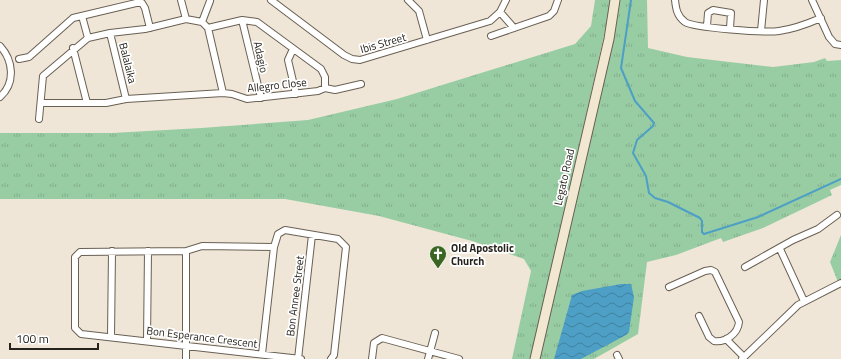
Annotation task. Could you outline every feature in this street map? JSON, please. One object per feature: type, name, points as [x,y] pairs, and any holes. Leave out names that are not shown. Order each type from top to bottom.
[{"type":"street","points":[[181,0],[186,19]]},
{"type":"street","points":[[202,22],[210,0]]},
{"type":"street","name":"Ibis Street","points":[[271,0],[352,59],[363,60],[490,21],[500,12],[506,0]]},
{"type":"street","points":[[408,0],[419,11],[428,40]]},
{"type":"street","points":[[490,36],[549,16],[556,7],[558,0]]},
{"type":"street","name":"Legato Road","points":[[535,359],[609,39],[615,0]]},
{"type":"street","points":[[676,0],[676,10],[685,22],[707,26],[761,31],[791,29],[821,18]]},
{"type":"street","points":[[761,31],[764,0]]},
{"type":"street","points":[[812,0],[829,37],[838,44]]},
{"type":"street","points":[[19,59],[30,56],[71,19],[82,16],[139,3],[146,8],[150,28]]},
{"type":"street","points":[[707,26],[708,13],[712,10],[731,13],[730,28]]},
{"type":"street","points":[[500,12],[514,28]]},
{"type":"street","points":[[82,16],[88,38]]},
{"type":"street","points":[[39,119],[42,103],[42,82],[44,76],[73,48],[88,38],[110,33],[150,28],[186,19],[202,22],[208,28],[223,94]]},
{"type":"street","name":"Allegro Close","points":[[42,103],[106,103],[126,98],[223,94],[232,94],[244,99],[296,94],[325,88],[326,81],[323,72],[257,22],[242,20],[208,28]]},
{"type":"street","name":"Adagio","points":[[242,20],[261,98]]},
{"type":"street","name":"Balalaika","points":[[110,33],[126,98]]},
{"type":"street","points":[[0,46],[8,56],[11,77],[6,90],[0,97]]},
{"type":"street","points":[[73,48],[87,103]]},
{"type":"street","points":[[293,49],[288,60],[296,94]]},
{"type":"street","points":[[325,88],[335,90],[361,84]]},
{"type":"street","points":[[745,267],[780,249],[793,240],[818,229],[837,215]]},
{"type":"street","points":[[262,354],[274,247],[278,234],[285,230],[338,240],[346,247],[334,355],[331,359]]},
{"type":"street","name":"Bon Annee Street","points":[[299,359],[312,235]]},
{"type":"street","name":"Bon Esperance Crescent","points":[[274,247],[202,246],[186,251],[84,251],[78,253],[75,257],[74,324],[76,331],[81,334],[299,359]]},
{"type":"street","points":[[780,249],[804,301]]},
{"type":"street","points":[[111,337],[112,251]]},
{"type":"street","points":[[147,341],[148,251]]},
{"type":"street","points":[[186,251],[186,359]]},
{"type":"street","points":[[670,287],[705,271],[713,271],[717,276],[739,322],[736,330],[726,339],[716,342],[711,340],[699,316]]},
{"type":"street","points":[[726,339],[743,358],[782,319],[804,301],[841,283]]},
{"type":"street","points":[[428,359],[435,333]]},
{"type":"street","points":[[372,359],[373,345],[377,340],[382,338],[459,359]]},
{"type":"green space","points":[[595,0],[612,0],[531,359],[512,359],[531,271],[524,259],[472,241],[379,216],[285,199],[0,199],[0,133],[112,133],[308,120],[397,99],[575,44],[591,26]]},
{"type":"green space","points":[[620,0],[647,0],[648,48],[687,57],[773,67],[814,62],[825,58],[827,61],[841,60],[841,185],[830,190],[832,195],[763,228],[723,242],[721,238],[676,255],[647,262],[638,334],[594,359],[539,359],[614,38]]},
{"type":"green space","points":[[841,235],[841,280],[838,282],[830,262]]},
{"type":"water","points":[[621,284],[631,284],[634,297],[629,332],[581,359],[554,359],[572,295],[582,291]]},
{"type":"waterway","points":[[631,0],[621,68],[635,101],[654,123],[653,126],[637,140],[633,153],[646,176],[649,193],[655,198],[668,202],[700,218],[702,221],[702,232],[704,234],[758,217],[841,179]]},
{"type":"place","name":"Old Apostolic Church","points":[[438,269]]}]
